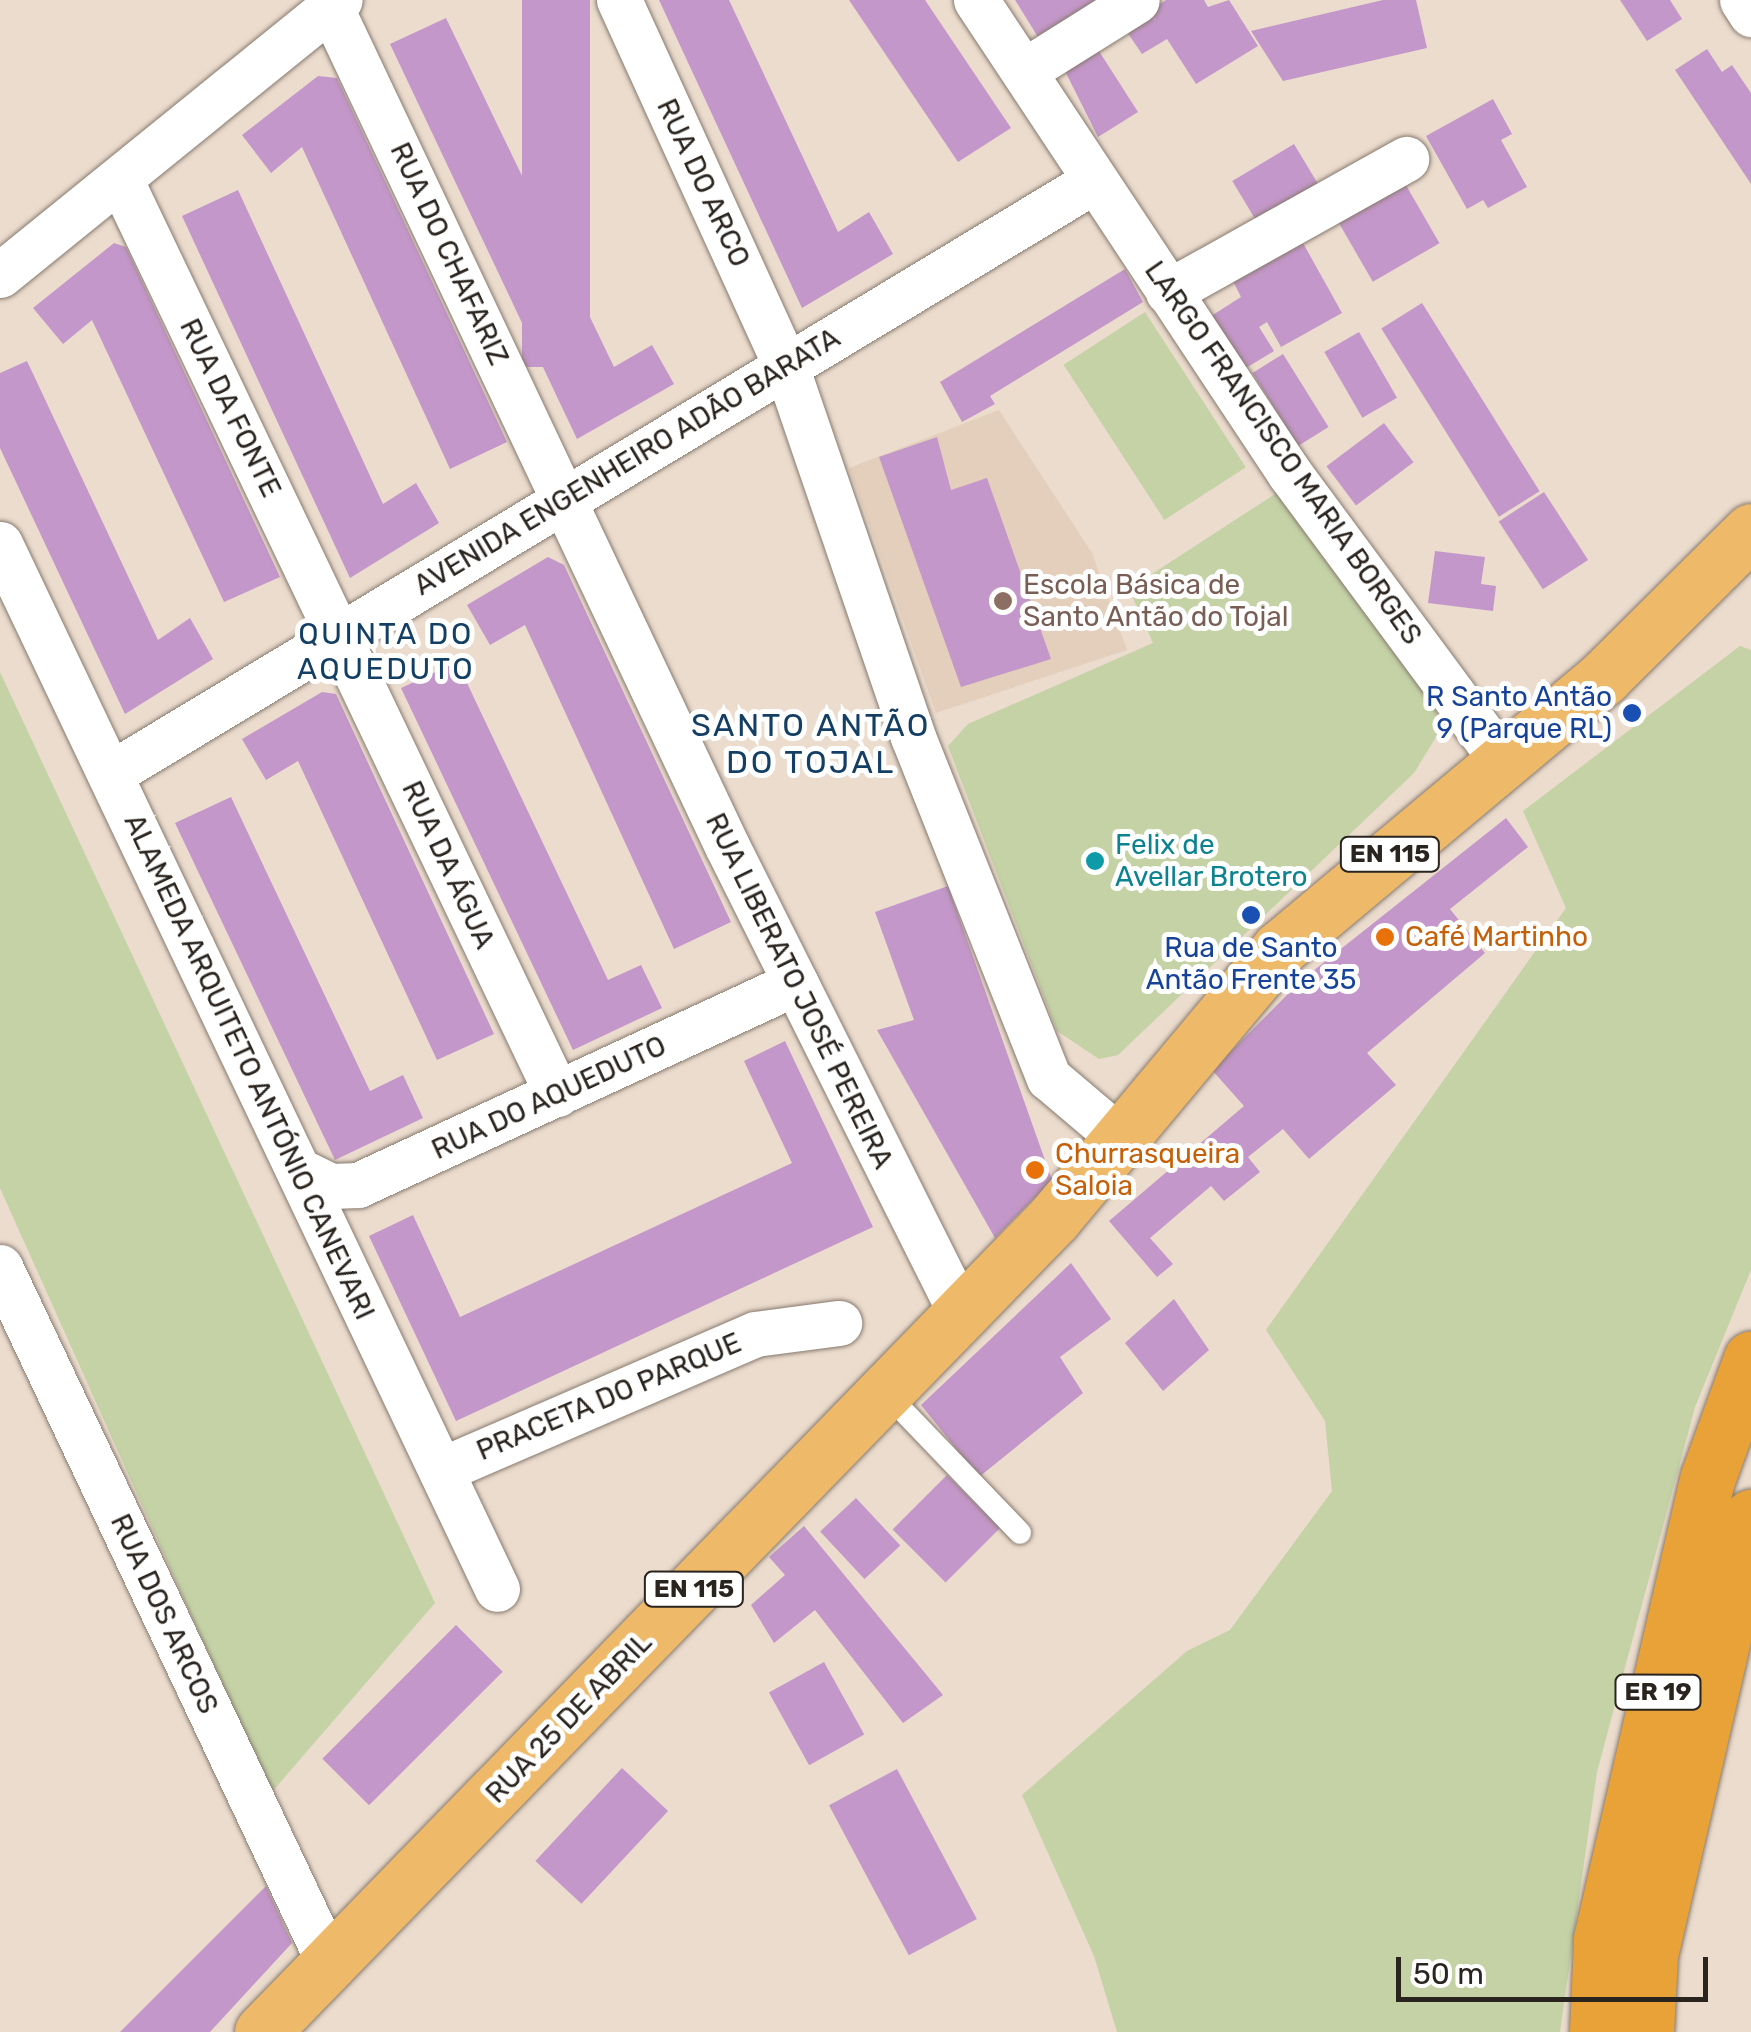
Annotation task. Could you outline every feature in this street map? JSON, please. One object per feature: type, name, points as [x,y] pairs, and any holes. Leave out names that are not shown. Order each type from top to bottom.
[{"type":"highway","name":"ER 19","points":[[1597,2032],[1601,1940],[1708,1477],[1751,1359]]},
{"type":"highway","name":"ER 19","points":[[1646,2032],[1650,1954],[1751,1516]]},
{"type":"main road","name":"EN 115","points":[[1122,1140],[1278,949],[1648,637],[1751,532]]},
{"type":"main road","name":"RUA 25 DE ABRIL","points":[[262,2032],[886,1392],[1122,1140]]},
{"type":"street","name":"RUA DO ARCO","points":[[619,0],[786,366]]},
{"type":"street","name":"LARGO FRANCISCO MARIA BORGES","points":[[976,0],[1092,182],[1168,292],[1502,760]]},
{"type":"street","points":[[1024,71],[1137,0]]},
{"type":"street","points":[[1742,0],[1751,14]]},
{"type":"street","points":[[0,275],[121,181],[335,4]]},
{"type":"street","name":"RUA DO CHAFARIZ","points":[[335,4],[567,502]]},
{"type":"street","points":[[1168,292],[1406,159]]},
{"type":"street","name":"RUA DA FONTE","points":[[121,181],[339,635]]},
{"type":"street","name":"AVENIDA ENGENHEIRO ADÃO BARATA","points":[[110,774],[567,502],[1092,182]]},
{"type":"street","points":[[786,366],[914,736],[1049,1078],[1122,1140]]},
{"type":"street","name":"RUA LIBERATO JOSÉ PEREIRA","points":[[567,502],[796,983],[961,1314]]},
{"type":"street","name":"ALAMEDA ARQUITETO ANTÓNIO CANEVARI","points":[[0,544],[497,1589]]},
{"type":"street","name":"RUA DA ÁGUA","points":[[339,635],[557,1094]]},
{"type":"street","name":"RUA DO AQUEDUTO","points":[[300,1171],[331,1186],[358,1185],[796,983]]},
{"type":"street","name":"RUA DOS ARCOS","points":[[0,1267],[328,1961]]},
{"type":"street","name":"PRACETA DO PARQUE","points":[[440,1470],[755,1334],[839,1323]]},
{"type":"lane","points":[[886,1392],[1020,1534]]},
{"type":"shaded area","name":"Escola Básica de Santo Antão do Tojal","points":[[999,410],[1092,553],[1127,650],[936,713],[849,468]]},
{"type":"green space","points":[[1145,312],[1246,467],[1164,520],[1064,365]]},
{"type":"green space","points":[[1278,492],[1434,705],[1441,729],[1414,773],[1118,1055],[1099,1059],[1057,1031],[948,746],[968,724],[1153,643],[1129,589]]},
{"type":"green space","points":[[1740,646],[1751,650],[1751,1270],[1695,1407],[1597,1772],[1560,2032],[1117,2032],[1094,1956],[1022,1795],[1187,1651],[1230,1630],[1332,1491],[1325,1421],[1266,1330],[1566,908],[1523,811]]},
{"type":"green space","points":[[0,672],[435,1603],[271,1793],[0,1188]]},
{"type":"building","points":[[522,0],[590,0],[590,367],[522,367]]},
{"type":"building","points":[[659,0],[729,0],[838,232],[869,212],[893,254],[802,308]]},
{"type":"building","points":[[849,0],[925,0],[1011,128],[958,162]]},
{"type":"building","points":[[1015,0],[1097,0],[1038,37]]},
{"type":"building","points":[[1142,0],[1156,22],[1150,10],[1166,0],[1204,0],[1208,7],[1229,0],[1258,46],[1196,84],[1167,39],[1142,54],[1116,16]]},
{"type":"building","points":[[1383,0],[1416,0],[1427,48],[1283,81],[1251,31]]},
{"type":"building","points":[[1620,0],[1670,0],[1682,19],[1647,41]]},
{"type":"building","points":[[446,18],[614,367],[652,345],[674,384],[577,439],[390,44]]},
{"type":"building","points":[[1090,37],[1138,112],[1098,137],[1058,57]]},
{"type":"building","points":[[1707,49],[1722,72],[1732,65],[1751,93],[1751,184],[1675,70]]},
{"type":"building","points":[[318,76],[337,78],[507,442],[450,469],[302,147],[271,173],[242,135]]},
{"type":"building","points":[[1493,99],[1512,134],[1501,140],[1527,187],[1488,208],[1483,200],[1467,209],[1426,136]]},
{"type":"building","points":[[1294,144],[1318,184],[1256,221],[1232,181]]},
{"type":"building","points":[[1403,180],[1440,243],[1373,282],[1336,218]]},
{"type":"building","points":[[238,190],[383,504],[416,483],[439,523],[350,578],[182,216]]},
{"type":"building","points":[[114,243],[126,247],[280,577],[224,602],[92,320],[63,344],[33,308]]},
{"type":"building","points":[[1303,243],[1342,313],[1281,347],[1267,322],[1259,327],[1274,351],[1241,371],[1208,318],[1241,297],[1233,281]]},
{"type":"building","points":[[1125,269],[1143,302],[990,396],[995,404],[962,422],[940,382]]},
{"type":"building","points":[[1422,303],[1540,491],[1499,517],[1381,328]]},
{"type":"building","points":[[1359,332],[1397,398],[1362,418],[1324,352]]},
{"type":"building","points":[[1283,354],[1329,427],[1298,446],[1252,373]]},
{"type":"building","points":[[27,361],[158,640],[190,618],[213,659],[125,714],[0,448],[0,373]]},
{"type":"building","points":[[1384,423],[1413,462],[1356,505],[1326,466]]},
{"type":"building","points":[[937,437],[951,490],[987,478],[1051,659],[961,687],[879,457]]},
{"type":"building","points":[[1544,492],[1588,560],[1543,589],[1499,521]]},
{"type":"building","points":[[1435,551],[1485,557],[1481,584],[1496,586],[1493,611],[1428,603]]},
{"type":"building","points":[[548,557],[564,565],[731,922],[674,949],[525,625],[490,645],[467,605]]},
{"type":"building","points":[[457,662],[608,980],[641,965],[662,1008],[573,1050],[401,688]]},
{"type":"building","points":[[322,692],[336,694],[494,1034],[437,1060],[298,761],[266,780],[242,739]]},
{"type":"building","points":[[231,797],[370,1091],[403,1075],[423,1118],[335,1160],[175,823]]},
{"type":"building","points":[[1506,818],[1528,847],[1450,909],[1485,953],[1367,1053],[1396,1085],[1309,1159],[1283,1129],[1248,1157],[1260,1172],[1224,1201],[1211,1186],[1150,1238],[1173,1264],[1157,1277],[1109,1221],[1244,1106],[1212,1070],[1303,979]]},
{"type":"building","points":[[948,886],[1052,1180],[995,1238],[877,1030],[914,1020],[875,912]]},
{"type":"building","points":[[785,1041],[873,1227],[456,1421],[369,1236],[413,1215],[460,1317],[792,1163],[744,1061]]},
{"type":"building","points":[[1071,1263],[1111,1319],[1060,1357],[1083,1393],[979,1477],[921,1405]]},
{"type":"building","points":[[1174,1299],[1209,1350],[1163,1391],[1125,1343]]},
{"type":"building","points":[[947,1475],[1000,1528],[946,1582],[893,1529]]},
{"type":"building","points":[[856,1498],[900,1546],[864,1579],[820,1531]]},
{"type":"building","points":[[804,1526],[943,1695],[903,1723],[815,1610],[774,1643],[751,1605],[785,1575],[769,1557]]},
{"type":"building","points":[[456,1625],[503,1672],[369,1805],[322,1759]]},
{"type":"building","points":[[824,1662],[864,1735],[809,1765],[769,1693]]},
{"type":"building","points":[[622,1768],[668,1811],[581,1904],[535,1861]]},
{"type":"building","points":[[897,1769],[977,1919],[909,1955],[829,1805]]},
{"type":"building","points":[[266,1886],[292,1943],[210,2032],[120,2032]]},
{"type":"place","name":"Escola Básica de Santo Antão do Tojal","points":[[1003,601]]},
{"type":"place","name":"R Santo Antão 9 (Parque RL)","points":[[1632,713]]},
{"type":"place","name":"Felix de Avellar Brotero","points":[[1095,861]]},
{"type":"place","name":"Rua de Santo Antão Frente 35","points":[[1251,915]]},
{"type":"place","name":"Café Martinho","points":[[1385,937]]},
{"type":"place","name":"Churrasqueira Saloia","points":[[1035,1170]]},
{"type":"district","name":"QUINTA DO AQUEDUTO","points":[[386,651]]},
{"type":"district","name":"SANTO ANTÃO DO TOJAL","points":[[811,744]]}]
